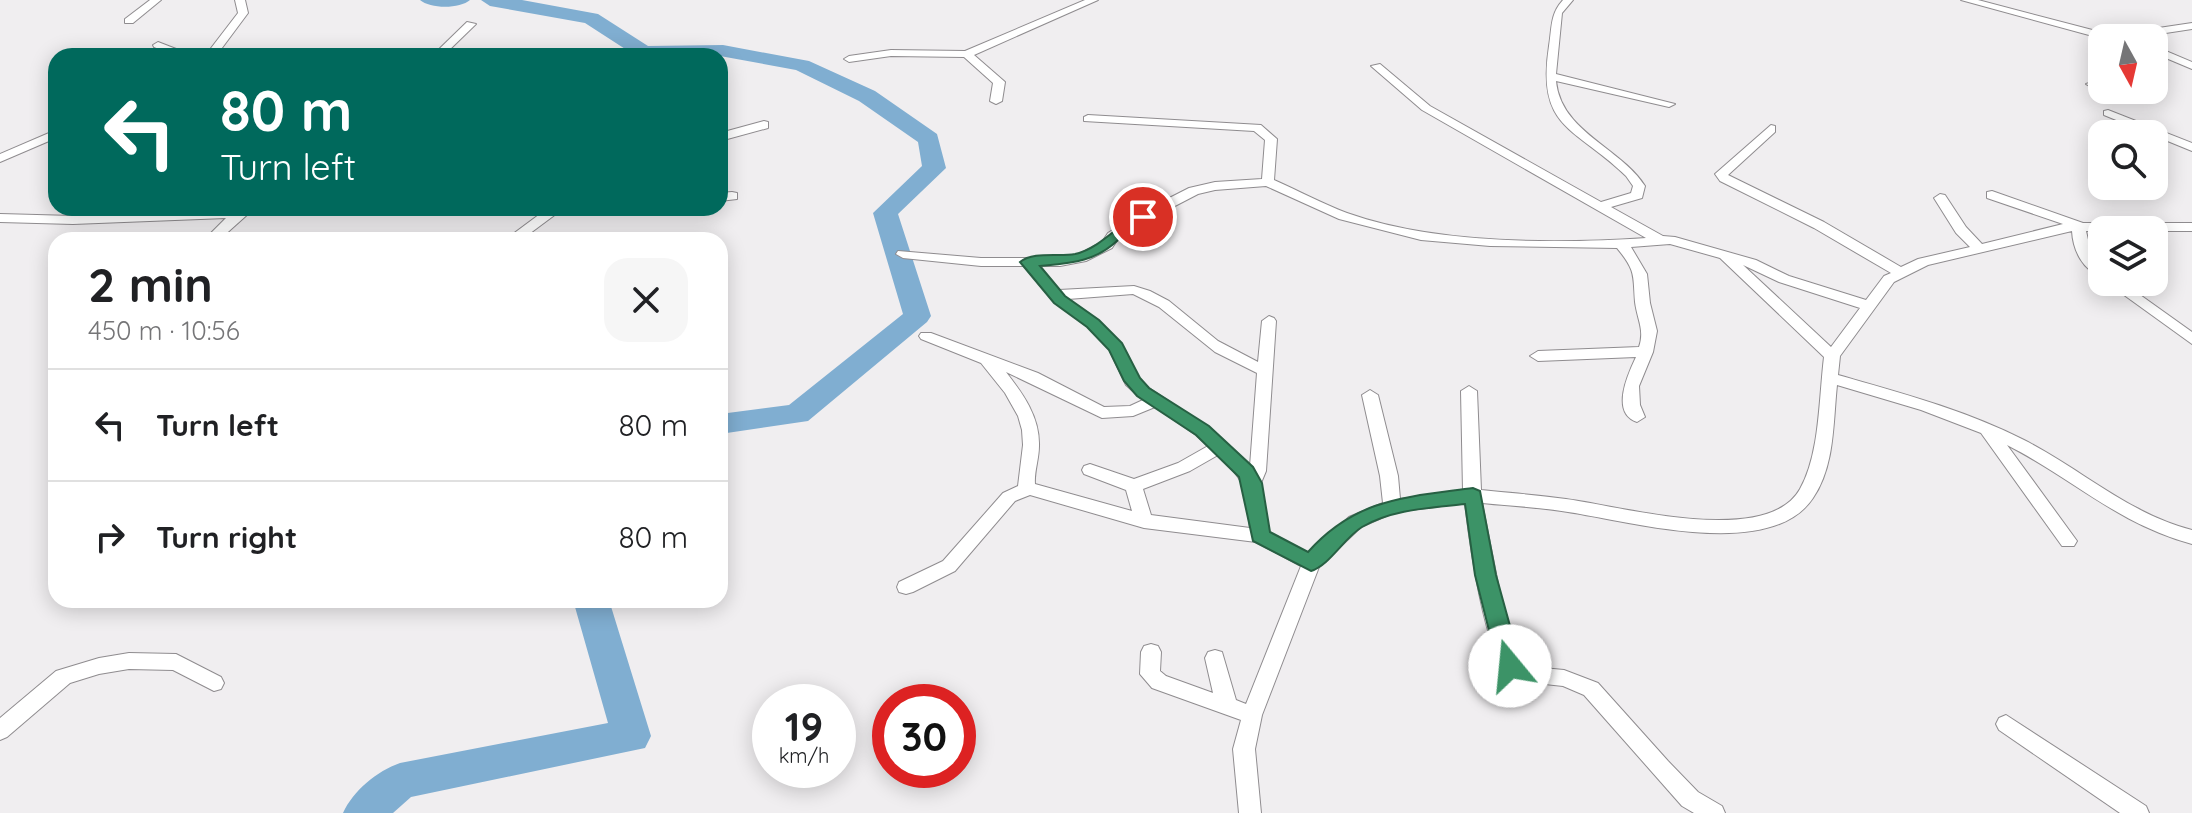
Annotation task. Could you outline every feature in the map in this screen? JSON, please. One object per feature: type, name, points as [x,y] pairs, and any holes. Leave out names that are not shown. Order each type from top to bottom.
[{"type":"street","points":[[129,21],[156,0]]},
{"type":"street","points":[[216,48],[243,13],[240,0]]},
{"type":"street","points":[[849,59],[891,53],[967,54],[1093,0]]},
{"type":"street","points":[[1568,0],[1557,12],[1551,76],[1551,89],[1559,113],[1639,186],[1637,195],[1601,206]]},
{"type":"street","points":[[1968,0],[1977,0]]},
{"type":"street","points":[[1968,0],[2088,32]]},
{"type":"street","points":[[446,48],[471,24]]},
{"type":"street","points":[[2168,30],[2192,26]]},
{"type":"street","points":[[158,45],[165,48]]},
{"type":"street","points":[[967,54],[999,82],[996,101]]},
{"type":"street","points":[[2168,55],[2192,66]]},
{"type":"street","points":[[1376,66],[1426,108],[1545,178],[1658,239],[1722,254],[1784,279],[1867,305]]},
{"type":"street","points":[[1551,76],[1669,104]]},
{"type":"street","points":[[2108,113],[2130,125],[2192,147]]},
{"type":"street","points":[[1088,119],[1257,128],[1271,139],[1268,182]]},
{"type":"street","points":[[728,135],[764,125]]},
{"type":"street","points":[[1771,129],[1721,174],[1724,178],[1819,225],[1901,273]]},
{"type":"street","points":[[0,158],[48,137]]},
{"type":"street","points":[[903,254],[948,261],[1060,262],[1095,252],[1123,228],[1194,191],[1215,186],[1268,182],[1344,216],[1421,236],[1490,242],[1620,243],[1658,239]]},
{"type":"street","points":[[1992,195],[2082,227]]},
{"type":"street","points":[[1940,198],[1961,230],[1978,247]]},
{"type":"street","points":[[0,218],[73,220],[149,216]]},
{"type":"street","points":[[220,232],[237,216]]},
{"type":"street","points":[[523,232],[546,216]]},
{"type":"street","points":[[2082,227],[2078,243],[2088,261]]},
{"type":"street","points":[[1250,813],[1244,749],[1252,715],[1311,563],[1329,542],[1355,522],[1392,506],[1473,496],[1566,505],[1685,526],[1746,526],[1781,516],[1806,496],[1820,463],[1832,356],[1889,279],[1923,262],[1978,247],[2082,227],[2192,227]]},
{"type":"street","points":[[1620,243],[1637,262],[1643,287],[1642,304],[1650,329],[1629,388],[1629,401],[1637,417]]},
{"type":"street","points":[[1722,254],[1832,356]]},
{"type":"street","points":[[1028,262],[1056,295],[1116,347],[1132,381],[1202,431],[1252,483],[1260,536]]},
{"type":"street","points":[[1781,306],[1784,279]]},
{"type":"street","points":[[1056,295],[1125,290],[1144,292],[1171,308],[1212,344],[1267,371]]},
{"type":"street","points":[[2132,296],[2192,339]]},
{"type":"street","points":[[1252,483],[1258,471],[1269,321]]},
{"type":"street","points":[[926,336],[1032,377],[1102,413],[1133,411],[1156,400]]},
{"type":"street","points":[[1538,356],[1644,352]]},
{"type":"street","points":[[987,360],[1029,417],[1033,447],[1025,483],[1029,488],[1144,521],[1260,536],[1311,563]]},
{"type":"street","points":[[1830,378],[1987,429],[2019,444],[2132,513],[2172,533],[2192,537]]},
{"type":"street","points":[[1469,391],[1466,447],[1473,496],[1498,629],[1516,674],[1564,678],[1591,689],[1680,789],[1714,813]]},
{"type":"street","points":[[1370,395],[1389,476],[1392,506]]},
{"type":"street","points":[[1987,429],[2068,541]]},
{"type":"street","points":[[1090,470],[1134,486],[1184,467],[1220,447]]},
{"type":"street","points":[[1134,486],[1144,521]]},
{"type":"street","points":[[906,587],[949,566],[1009,497],[1029,488]]},
{"type":"street","points":[[1151,652],[1150,674],[1159,682],[1252,715]]},
{"type":"street","points":[[1215,658],[1227,707]]},
{"type":"street","points":[[0,731],[63,677],[99,666],[129,661],[176,662],[214,683]]},
{"type":"street","points":[[2006,724],[2138,813]]},
{"type":"waterway","points":[[429,0],[461,0]]},
{"type":"waterway","points":[[490,0],[591,18],[638,48]]},
{"type":"waterway","points":[[728,52],[802,65],[867,96],[929,139],[934,168],[885,213],[917,316],[797,414],[728,423]]},
{"type":"waterway","points":[[364,813],[400,781],[631,736],[593,608]]},
{"type":"route","points":[[1143,217],[1123,228],[1107,245],[1081,258],[1060,262],[1028,262],[1059,299],[1093,324],[1116,347],[1132,381],[1143,392],[1202,431],[1246,472],[1256,501],[1260,536],[1311,563],[1329,542],[1355,522],[1392,506],[1473,496],[1485,575],[1510,666]]}]
